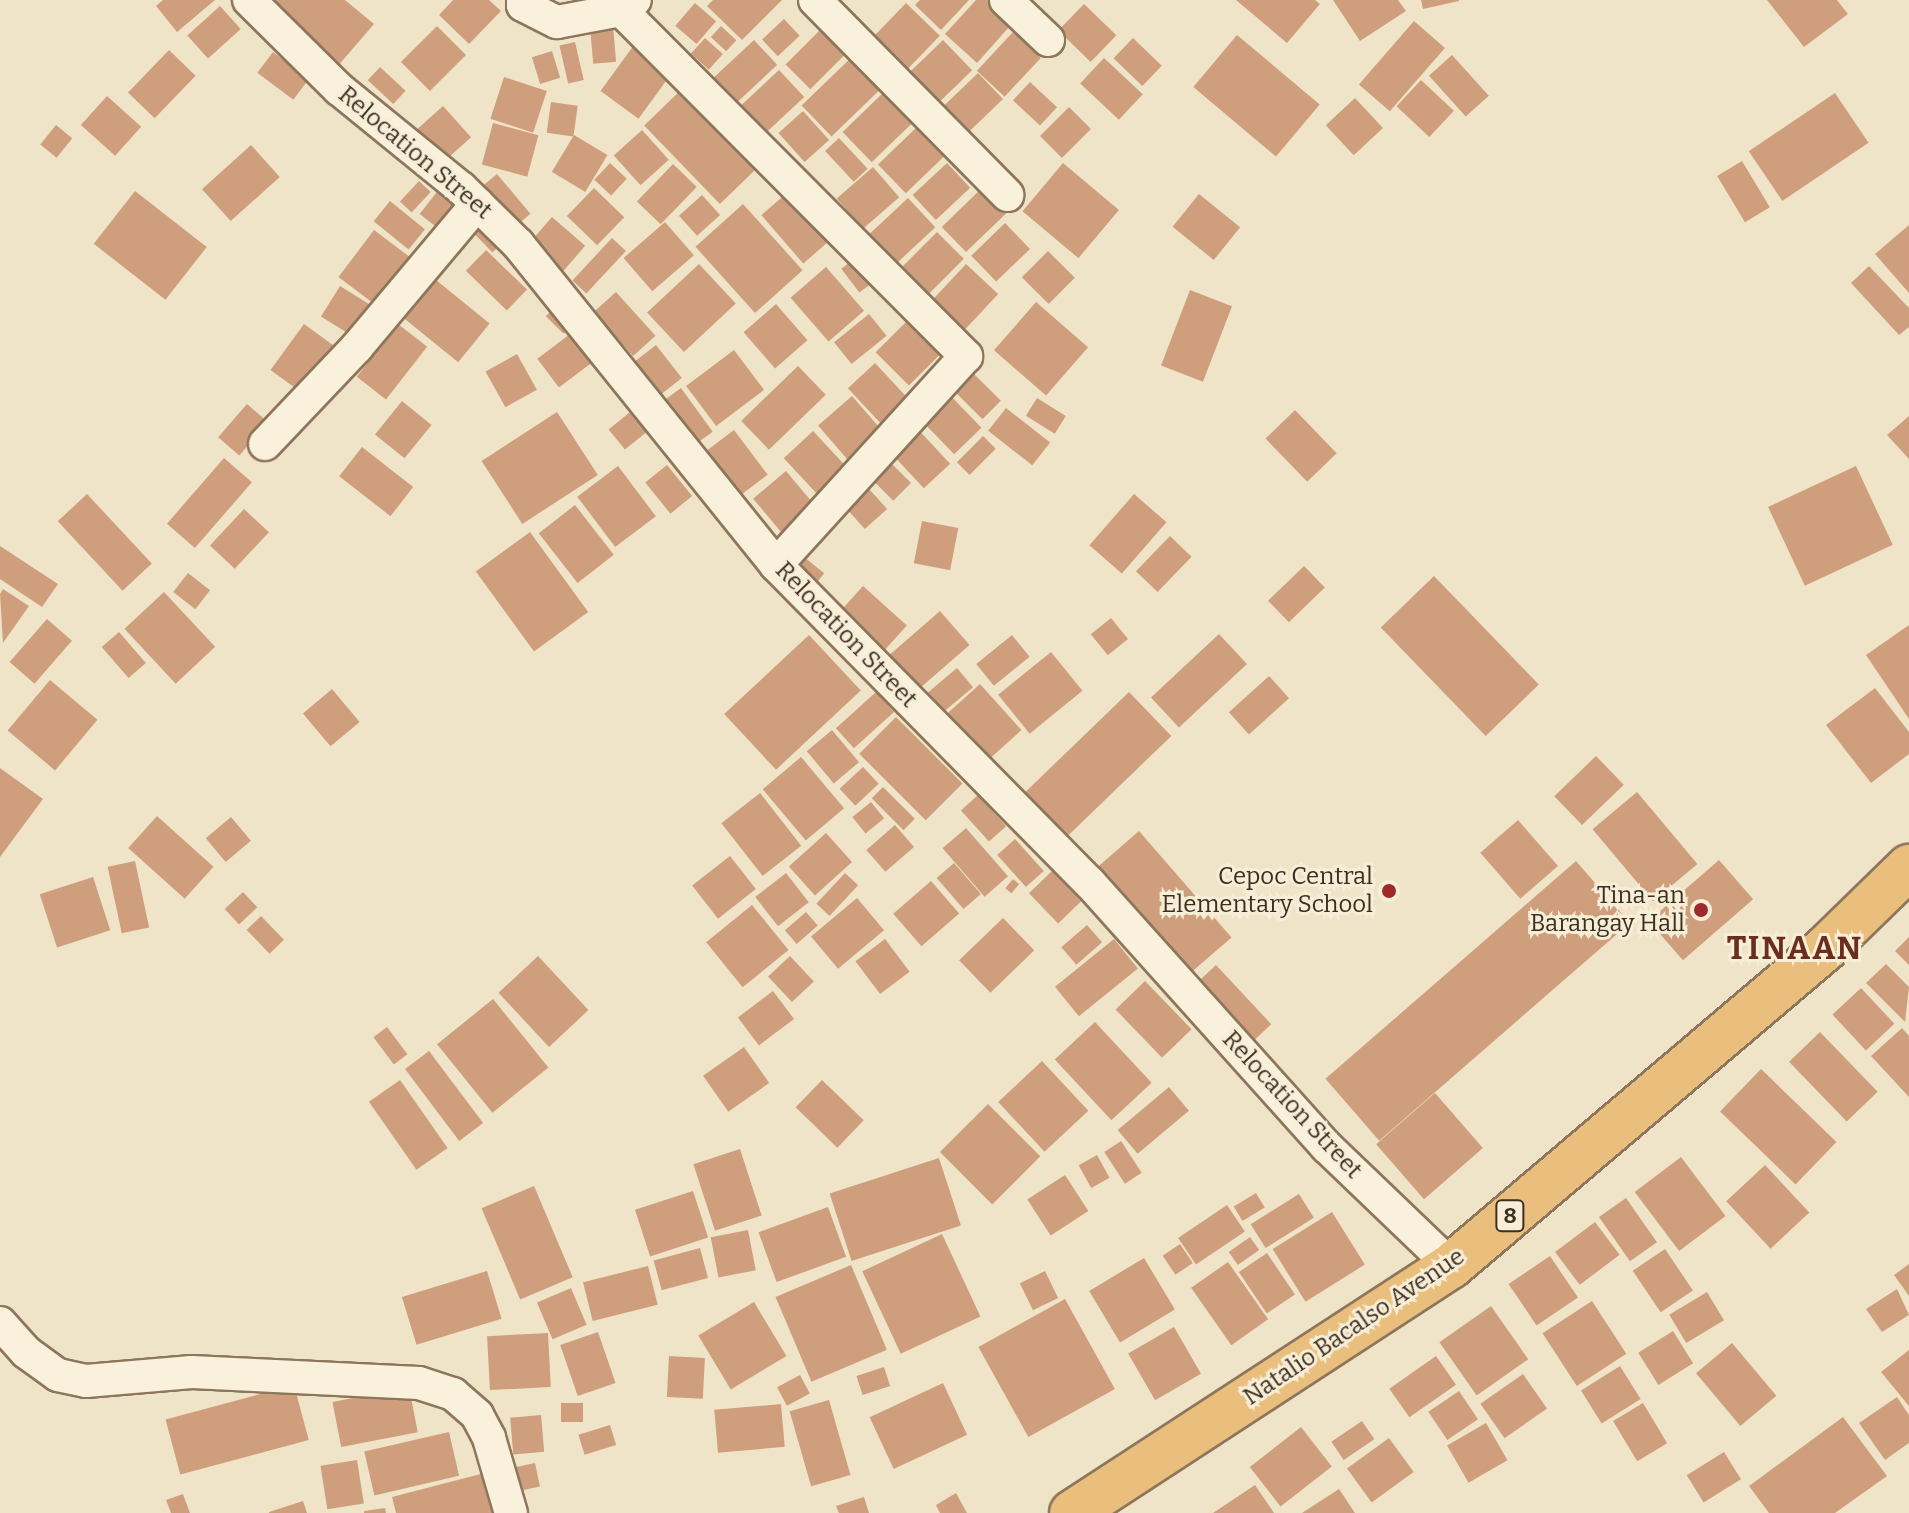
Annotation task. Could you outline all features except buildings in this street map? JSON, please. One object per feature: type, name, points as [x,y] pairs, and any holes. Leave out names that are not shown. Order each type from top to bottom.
[{"type":"highway","name":"Natalio Bacalso Avenue","points":[[1072,1513],[1451,1266],[1827,947],[1909,867]]},
{"type":"street","name":"Relocation Street","points":[[249,0],[339,89],[477,204],[573,309],[776,565],[1089,882],[1327,1147],[1451,1266]]},
{"type":"street","points":[[523,0],[523,5],[557,22],[628,5],[966,356],[776,565]]},
{"type":"street","points":[[815,0],[1007,195]]},
{"type":"street","points":[[1006,0],[1048,40]]},
{"type":"street","points":[[265,444],[357,347],[477,204]]},
{"type":"street","points":[[0,1323],[26,1352],[58,1375],[86,1381],[192,1372],[419,1383],[453,1394],[477,1415],[489,1438],[511,1513]]},
{"type":"place","name":"Cepoc Central Elementary School","points":[[1389,891]]},
{"type":"place","name":"Tina-an Barangay Hall","points":[[1701,910]]},
{"type":"district","name":"TINAAN","points":[[1795,948]]}]
